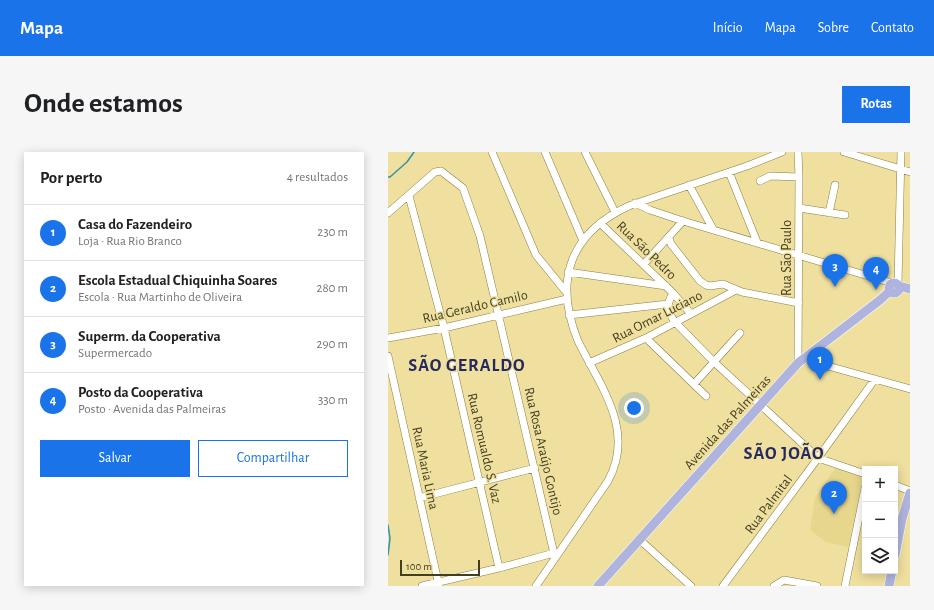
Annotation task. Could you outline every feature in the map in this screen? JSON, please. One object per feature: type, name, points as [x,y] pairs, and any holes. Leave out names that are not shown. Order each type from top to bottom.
[{"type":"main road","name":"Avenida das Palmeiras","points":[[598,586],[642,541],[740,432],[802,367],[897,288]]},
{"type":"main road","name":"Avenida das Palmeiras","points":[[763,407],[798,363],[897,288]]},
{"type":"main road","points":[[898,540],[910,492]]},
{"type":"main road","name":"Avenida das Palmeiras","points":[[606,586],[642,541]]},
{"type":"main road","points":[[889,586],[891,574]]},
{"type":"street","points":[[492,152],[536,255],[567,296]]},
{"type":"street","points":[[545,152],[583,241]]},
{"type":"street","points":[[584,152],[615,212]]},
{"type":"street","points":[[536,586],[554,555],[608,481],[613,472],[618,454],[618,435],[612,407],[578,341],[569,315],[566,281],[571,262],[576,252],[583,241],[600,223],[615,212],[635,203],[729,172],[782,152]]},
{"type":"street","name":"Rua São Paulo","points":[[798,152],[798,363]]},
{"type":"street","points":[[844,152],[910,172]]},
{"type":"street","points":[[635,203],[650,210],[875,278],[897,288],[901,152]]},
{"type":"street","name":"Rua Rosa Araújo Gontijo","points":[[409,196],[435,172],[441,171],[463,188],[480,236],[554,555]]},
{"type":"street","points":[[729,172],[757,242]]},
{"type":"street","points":[[760,180],[770,176],[799,177]]},
{"type":"street","points":[[688,185],[713,229]]},
{"type":"street","points":[[829,213],[835,185]]},
{"type":"street","points":[[388,213],[409,196]]},
{"type":"street","name":"Rua Romualdo S. Vaz","points":[[409,196],[444,328],[498,568]]},
{"type":"street","points":[[799,208],[845,215]]},
{"type":"street","points":[[644,264],[669,238],[683,220]]},
{"type":"street","name":"Rua São Pedro","points":[[600,223],[644,264],[673,293],[691,314]]},
{"type":"street","points":[[669,238],[671,244],[703,283],[710,286],[724,284],[736,290],[798,303]]},
{"type":"street","points":[[568,272],[666,286]]},
{"type":"street","name":"Rua Omar Luciano","points":[[589,363],[646,338],[736,290]]},
{"type":"street","points":[[673,293],[668,304],[670,315],[674,322],[713,362],[818,458],[862,473]]},
{"type":"street","name":"Rua Geraldo Camilo","points":[[388,338],[444,328],[567,296]]},
{"type":"street","points":[[569,315],[668,304]]},
{"type":"street","points":[[694,384],[740,333]]},
{"type":"street","points":[[646,338],[706,396]]},
{"type":"street","name":"Rua Maria Lima","points":[[388,356],[438,584]]},
{"type":"street","points":[[810,361],[910,389]]},
{"type":"street","name":"Rua Palmital","points":[[723,586],[875,379]]},
{"type":"street","points":[[419,498],[535,468]]},
{"type":"street","points":[[898,486],[910,492]]},
{"type":"street","points":[[845,586],[862,502]]},
{"type":"street","points":[[642,541],[691,586]]},
{"type":"street","points":[[422,586],[438,584],[554,555]]},
{"type":"street","points":[[774,586],[784,580],[817,586]]},
{"type":"shaded area","points":[[836,467],[862,477],[848,547],[826,542],[810,530],[815,498]]},
{"type":"waterway","points":[[388,177],[390,177],[407,162],[414,152]]},
{"type":"waterway","points":[[388,525],[390,538],[388,555]]},
{"type":"place","name":"Superm. da Cooperativa","points":[[835,287]]},
{"type":"place","name":"Posto da Cooperativa","points":[[876,290]]},
{"type":"place","name":"Casa do Fazendeiro","points":[[820,380]]},
{"type":"place","name":"Escola Estadual Chiquinha Soares","points":[[834,514]]},
{"type":"district","name":"SÃO GERALDO","points":[[467,365]]},
{"type":"district","name":"SÃO JOÃO","points":[[784,453]]}]
